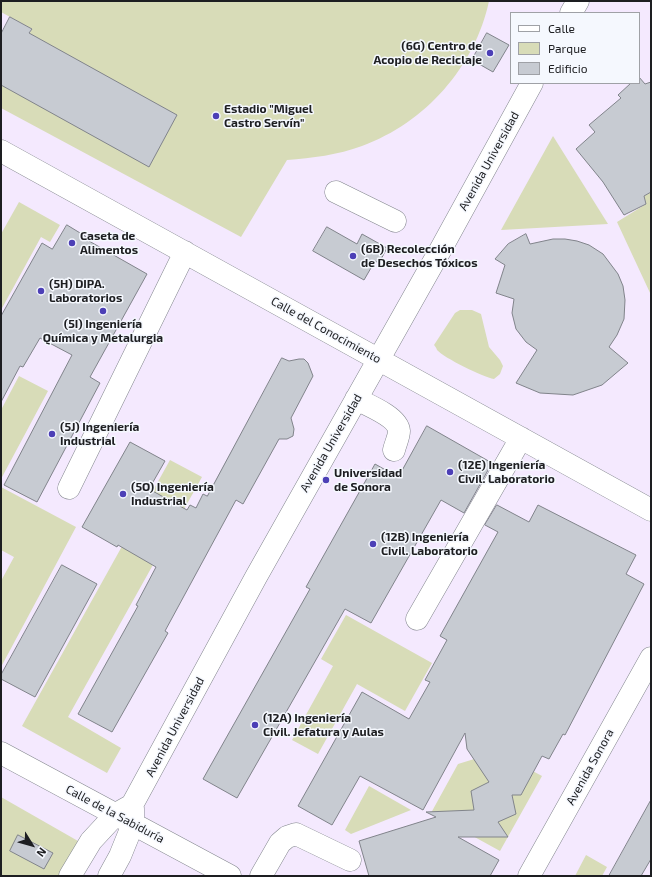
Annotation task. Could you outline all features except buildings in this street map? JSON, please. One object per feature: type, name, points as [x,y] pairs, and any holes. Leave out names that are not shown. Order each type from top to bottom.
[{"type":"lane","points":[[572,12],[578,1]]},
{"type":"lane","name":"Avenida Universidad","points":[[109,876],[120,856],[127,814],[256,577],[531,84]]},
{"type":"lane","name":"Calle del Conocimiento","points":[[1,151],[651,510]]},
{"type":"lane","points":[[336,192],[394,221]]},
{"type":"lane","points":[[69,488],[185,252]]},
{"type":"lane","points":[[356,399],[391,418],[397,424],[399,432],[394,450]]},
{"type":"lane","points":[[417,619],[521,438]]},
{"type":"lane","name":"Avenida Sonora","points":[[529,876],[651,658]]},
{"type":"lane","name":"Calle de la Sabiduría","points":[[1,753],[127,814],[230,876]]},
{"type":"lane","name":"Avenida Universidad","points":[[70,876],[91,841],[127,814]]},
{"type":"lane","points":[[261,876],[280,843],[287,837],[296,834],[350,860]]},
{"type":"shaded area","name":"Universidad de Sonora","points":[[1,1],[651,1],[651,876],[1,876]]},
{"type":"green space","name":"Estadio \"Miguel Castro Servín\"","points":[[1,1],[489,1],[482,25],[472,48],[459,70],[444,90],[406,123],[385,136],[344,152],[325,156],[287,160],[241,237],[1,108],[1,83],[32,29],[1,12]]},
{"type":"green space","points":[[553,136],[608,224],[501,230]]},
{"type":"green space","points":[[651,192],[651,295],[617,222],[646,204],[644,196]]},
{"type":"green space","points":[[19,202],[60,225],[50,242],[41,237],[1,310],[1,234]]},
{"type":"green space","points":[[460,310],[472,310],[481,314],[489,347],[503,366],[500,374],[494,379],[481,375],[455,362],[437,350],[434,345],[455,313]]},
{"type":"green space","points":[[19,376],[48,391],[1,479],[1,410]]},
{"type":"green space","points":[[170,460],[202,477],[68,717],[121,748],[107,773],[22,726]]},
{"type":"green space","points":[[1,487],[76,527],[1,667],[1,581],[14,557],[1,550]]},
{"type":"green space","points":[[346,615],[432,663],[405,711],[357,684],[318,754],[292,740],[333,666],[321,659]]},
{"type":"green space","points":[[497,752],[542,776],[500,851],[431,813],[458,764]]},
{"type":"green space","points":[[369,786],[411,810],[351,834],[345,830]]},
{"type":"green space","points":[[1,797],[78,841],[59,876],[1,876]]},
{"type":"green space","points":[[586,855],[607,867],[602,876],[575,876]]},
{"type":"place","name":"(6G) Centro de Acopio de Reciclaje","points":[[490,53]]},
{"type":"place","name":"Estadio \"Miguel Castro Servín\"","points":[[216,116]]},
{"type":"place","name":"Caseta de Alimentos","points":[[72,243]]},
{"type":"place","name":"(6B) Recolección de Desechos Tóxicos","points":[[353,256]]},
{"type":"place","name":"(5H) DIPA. Laboratorios","points":[[41,291]]},
{"type":"place","name":"(5I) Ingeniería Química y Metalurgia","points":[[103,311]]},
{"type":"place","name":"(5J) Ingeniería Industrial","points":[[52,434]]},
{"type":"place","name":"(12E) Ingeniería Civil. Laboratorio","points":[[450,472]]},
{"type":"place","name":"Universidad de Sonora","points":[[326,480]]},
{"type":"place","name":"(5O) Ingeniería Industrial","points":[[123,494]]},
{"type":"place","name":"(12B) Ingeniería Civil. Laboratorio","points":[[373,544]]},
{"type":"place","name":"(12A) Ingeniería Civil. Jefatura y Aulas","points":[[255,725]]}]
